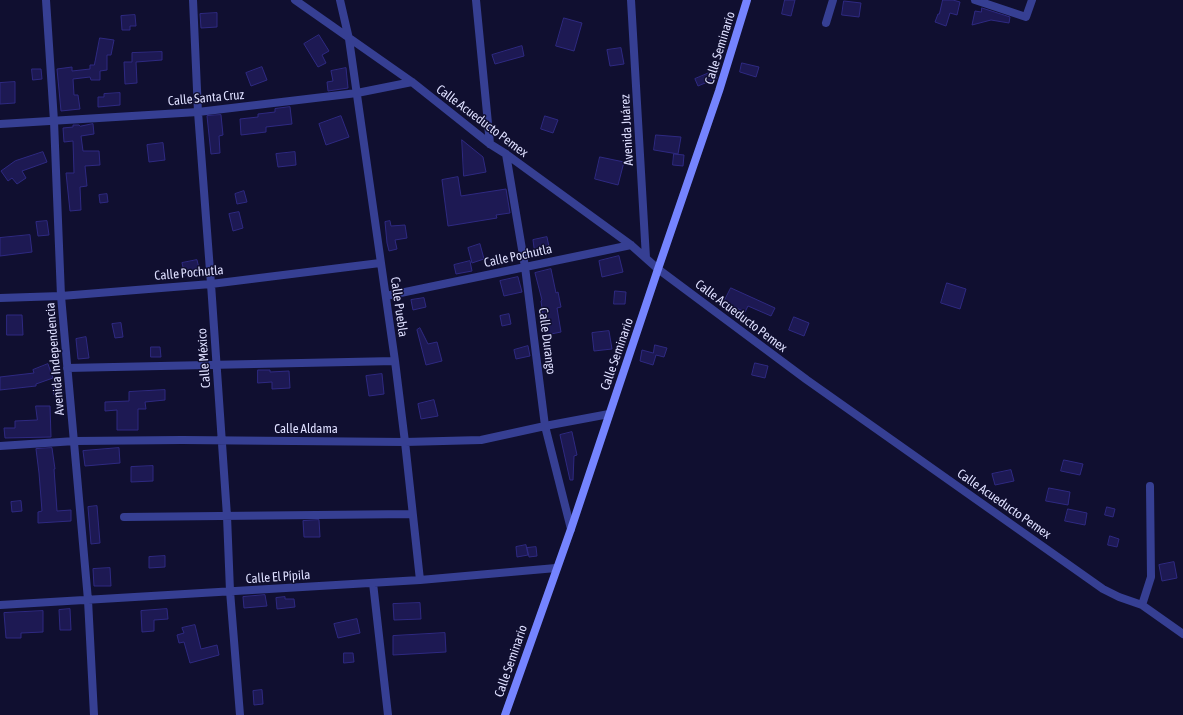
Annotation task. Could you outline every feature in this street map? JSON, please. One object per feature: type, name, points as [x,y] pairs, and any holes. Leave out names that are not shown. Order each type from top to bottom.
[{"type":"street","name":"Avenida Independencia","points":[[46,0],[54,120],[61,296],[88,600],[94,715]]},
{"type":"street","name":"Calle México","points":[[193,0],[198,112],[228,516],[230,591],[240,715]]},
{"type":"street","name":"Calle Acueducto Pemex","points":[[295,0],[412,82],[490,144],[632,245],[658,269],[807,380],[1103,589],[1118,597],[1142,605],[1183,634]]},
{"type":"street","name":"Calle Puebla","points":[[340,0],[349,39],[395,361],[420,580]]},
{"type":"street","points":[[476,0],[490,144]]},
{"type":"street","name":"Avenida Juárez","points":[[631,0],[646,258]]},
{"type":"street","name":"Calle Seminario","points":[[505,715],[571,529],[719,91],[747,0]]},
{"type":"street","points":[[826,23],[833,0]]},
{"type":"street","points":[[975,0],[1026,17],[1032,0]]},
{"type":"street","name":"Calle Santa Cruz","points":[[0,124],[198,112],[356,93],[412,82]]},
{"type":"street","name":"Calle Durango","points":[[506,154],[525,267],[545,426],[571,529]]},
{"type":"street","name":"Calle Pochutla","points":[[386,296],[632,245]]},
{"type":"street","name":"Calle Pochutla","points":[[0,298],[61,296],[211,284],[380,263]]},
{"type":"street","points":[[67,368],[395,361]]},
{"type":"street","name":"Calle Aldama","points":[[0,446],[75,441],[405,442],[481,440],[609,414]]},
{"type":"street","points":[[1142,605],[1152,577],[1150,486]]},
{"type":"street","points":[[124,518],[412,514]]},
{"type":"street","name":"Calle El Pípila","points":[[0,605],[420,580],[556,568]]},
{"type":"street","points":[[373,583],[388,715]]},
{"type":"building","points":[[785,0],[795,0],[791,16],[782,14]]},
{"type":"building","points":[[943,0],[960,2],[957,15],[950,13],[946,26],[935,22]]},
{"type":"building","points":[[844,1],[861,3],[859,17],[842,15]]},
{"type":"building","points":[[982,8],[1010,17],[1009,23],[991,20],[972,25],[975,11],[981,12]]},
{"type":"building","points":[[217,13],[217,27],[201,28],[200,14]]},
{"type":"building","points":[[135,15],[136,26],[130,26],[130,30],[122,30],[121,16]]},
{"type":"building","points":[[564,18],[582,23],[574,51],[556,46]]},
{"type":"building","points":[[319,35],[329,51],[322,55],[326,63],[318,67],[304,44]]},
{"type":"building","points":[[100,38],[114,40],[111,55],[107,55],[107,70],[100,71],[100,80],[91,80],[90,77],[73,79],[74,95],[78,95],[80,109],[61,111],[57,69],[72,67],[72,71],[90,69],[90,65],[94,65]]},
{"type":"building","points":[[522,46],[524,56],[495,64],[492,55]]},
{"type":"building","points":[[621,48],[624,64],[610,66],[607,50]]},
{"type":"building","points":[[162,52],[162,60],[136,62],[137,83],[125,84],[124,62],[132,62],[132,53]]},
{"type":"building","points":[[742,63],[759,67],[756,77],[740,72]]},
{"type":"building","points":[[262,67],[267,80],[251,86],[246,73]]},
{"type":"building","points":[[346,68],[348,88],[328,91],[327,82],[333,81],[331,71]]},
{"type":"building","points":[[32,69],[41,69],[42,79],[33,80]]},
{"type":"building","points":[[714,71],[717,78],[698,86],[695,79]]},
{"type":"building","points":[[15,82],[15,103],[0,104],[0,83]]},
{"type":"building","points":[[120,93],[120,105],[98,107],[98,97],[104,97],[104,94]]},
{"type":"building","points":[[290,107],[292,124],[266,127],[266,132],[241,135],[240,119],[258,117],[258,114],[275,112],[275,109]]},
{"type":"building","points":[[221,115],[223,135],[219,136],[220,153],[211,154],[207,116]]},
{"type":"building","points":[[341,116],[349,137],[326,145],[319,124]]},
{"type":"building","points":[[545,116],[558,120],[553,133],[541,129]]},
{"type":"building","points":[[93,124],[94,134],[81,136],[83,151],[99,151],[100,165],[85,166],[87,186],[80,187],[81,210],[70,211],[66,173],[74,173],[73,141],[64,142],[63,128],[73,127],[73,125],[80,126]]},
{"type":"building","points":[[656,135],[681,137],[678,154],[654,150]]},
{"type":"building","points":[[462,140],[483,157],[486,172],[464,176]]},
{"type":"building","points":[[163,143],[165,160],[149,162],[147,145]]},
{"type":"building","points":[[43,152],[47,162],[22,171],[26,178],[17,184],[12,178],[8,181],[1,171],[15,161]]},
{"type":"building","points":[[295,152],[296,165],[278,167],[276,154]]},
{"type":"building","points":[[674,154],[684,155],[683,166],[673,165]]},
{"type":"building","points":[[600,157],[624,162],[618,185],[595,179]]},
{"type":"building","points":[[458,177],[461,196],[506,189],[510,213],[496,215],[497,218],[448,226],[442,180]]},
{"type":"building","points":[[244,191],[247,202],[237,204],[235,194]]},
{"type":"building","points":[[107,194],[108,202],[100,203],[99,195]]},
{"type":"building","points":[[239,212],[243,228],[233,231],[229,214]]},
{"type":"building","points":[[47,221],[49,235],[38,236],[36,222]]},
{"type":"building","points":[[390,221],[391,226],[405,225],[407,238],[395,240],[397,249],[389,251],[385,222]]},
{"type":"building","points":[[30,235],[32,252],[0,256],[0,238]]},
{"type":"building","points":[[547,237],[550,252],[535,255],[533,240]]},
{"type":"building","points":[[480,244],[484,259],[472,263],[468,248]]},
{"type":"building","points":[[619,256],[623,272],[602,277],[599,261]]},
{"type":"building","points":[[197,260],[200,272],[185,275],[182,263]]},
{"type":"building","points":[[470,261],[472,271],[456,274],[454,265]]},
{"type":"building","points":[[551,269],[556,293],[558,292],[561,307],[557,308],[561,332],[546,335],[542,300],[535,273]]},
{"type":"building","points":[[518,277],[522,292],[504,296],[500,281]]},
{"type":"building","points":[[947,283],[966,289],[960,309],[941,303]]},
{"type":"building","points":[[731,288],[775,308],[771,316],[748,306],[745,312],[724,302]]},
{"type":"building","points":[[615,291],[626,292],[625,304],[614,304]]},
{"type":"building","points":[[424,298],[426,307],[413,310],[411,300]]},
{"type":"building","points":[[509,314],[511,324],[502,326],[500,316]]},
{"type":"building","points":[[7,315],[22,315],[23,335],[7,335]]},
{"type":"building","points":[[794,317],[809,323],[804,336],[789,330]]},
{"type":"building","points":[[121,323],[123,337],[115,338],[112,324]]},
{"type":"building","points":[[420,328],[428,344],[437,342],[442,361],[426,365],[417,330]]},
{"type":"building","points":[[609,331],[612,349],[594,351],[592,333]]},
{"type":"building","points":[[86,337],[89,358],[78,359],[76,339]]},
{"type":"building","points":[[655,345],[667,348],[664,357],[656,355],[653,365],[640,361],[642,350],[653,353]]},
{"type":"building","points":[[528,346],[530,356],[516,359],[514,350]]},
{"type":"building","points":[[151,347],[160,347],[161,357],[151,357]]},
{"type":"building","points":[[755,363],[768,366],[765,378],[752,375]]},
{"type":"building","points":[[48,364],[53,378],[36,384],[36,386],[0,390],[0,377],[34,373],[33,370]]},
{"type":"building","points":[[258,370],[270,370],[270,372],[289,371],[290,388],[272,389],[272,382],[258,383]]},
{"type":"building","points":[[382,374],[384,394],[369,396],[366,376]]},
{"type":"building","points":[[61,382],[63,393],[54,395],[53,383]]},
{"type":"building","points":[[165,390],[165,400],[145,402],[146,409],[138,409],[138,430],[117,430],[117,410],[105,411],[105,402],[129,401],[129,392]]},
{"type":"building","points":[[434,400],[438,416],[421,419],[418,404]]},
{"type":"building","points":[[36,406],[50,406],[51,437],[5,438],[4,428],[15,428],[15,421],[37,420]]},
{"type":"building","points":[[572,432],[577,455],[574,456],[573,480],[570,480],[560,435]]},
{"type":"building","points":[[52,448],[55,469],[57,511],[71,510],[71,521],[38,523],[38,512],[42,511],[36,449]]},
{"type":"building","points":[[119,448],[120,463],[85,466],[83,451]]},
{"type":"building","points":[[1064,460],[1083,464],[1080,475],[1061,471]]},
{"type":"building","points":[[153,466],[153,481],[131,482],[131,467]]},
{"type":"building","points":[[1011,470],[1014,481],[995,485],[992,474]]},
{"type":"building","points":[[1049,488],[1070,492],[1068,505],[1046,501]]},
{"type":"building","points":[[21,501],[22,511],[12,512],[11,502]]},
{"type":"building","points":[[97,506],[100,543],[91,544],[88,507]]},
{"type":"building","points":[[1107,507],[1115,509],[1113,517],[1105,515]]},
{"type":"building","points":[[1068,509],[1087,513],[1085,525],[1065,521]]},
{"type":"building","points":[[319,520],[320,537],[304,537],[303,521]]},
{"type":"building","points":[[1110,536],[1119,539],[1117,547],[1108,545]]},
{"type":"building","points":[[526,545],[528,555],[517,557],[516,547]]},
{"type":"building","points":[[536,547],[537,556],[529,557],[527,548]]},
{"type":"building","points":[[165,556],[165,567],[149,568],[149,557]]},
{"type":"building","points":[[1174,562],[1177,578],[1162,581],[1159,565]]},
{"type":"building","points":[[110,568],[111,586],[94,586],[93,569]]},
{"type":"building","points":[[265,595],[267,606],[244,608],[243,597]]},
{"type":"building","points":[[285,597],[285,599],[294,599],[295,607],[277,609],[276,598]]},
{"type":"building","points":[[420,603],[421,619],[394,620],[393,604]]},
{"type":"building","points":[[70,609],[71,630],[60,630],[59,610]]},
{"type":"building","points":[[167,609],[168,619],[154,620],[154,631],[142,632],[141,611]]},
{"type":"building","points":[[43,611],[43,632],[21,633],[21,638],[6,638],[4,613]]},
{"type":"building","points":[[357,619],[360,633],[338,638],[334,624]]},
{"type":"building","points":[[195,625],[201,649],[217,645],[219,655],[190,663],[184,642],[179,643],[177,635],[184,633],[182,628]]},
{"type":"building","points":[[445,633],[446,652],[393,655],[393,636]]},
{"type":"building","points":[[344,653],[353,653],[354,662],[344,663]]},
{"type":"building","points":[[262,690],[263,704],[254,705],[253,691]]}]
